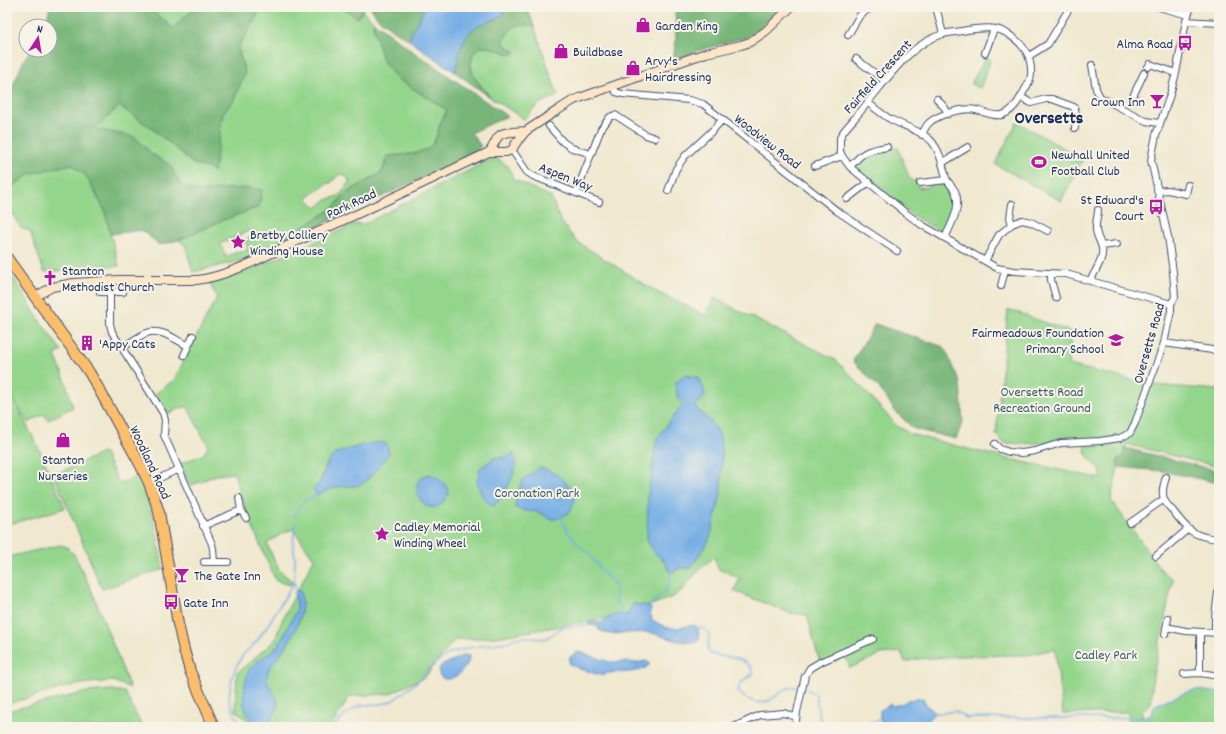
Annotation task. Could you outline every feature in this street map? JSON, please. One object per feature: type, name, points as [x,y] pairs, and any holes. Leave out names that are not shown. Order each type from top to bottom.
[{"type":"highway","name":"Woodland Road","points":[[7,258],[93,379],[149,483],[159,512],[178,624],[184,650],[190,670],[214,727]]},
{"type":"main road","points":[[514,146],[526,131],[574,100],[642,74],[706,53],[750,42],[766,31],[791,7]]},
{"type":"main road","points":[[489,152],[502,133],[526,131]]},
{"type":"main road","points":[[509,133],[514,137],[514,146]]},
{"type":"main road","points":[[496,141],[498,147],[502,151]]},
{"type":"main road","name":"Park Road","points":[[35,298],[52,287],[74,283],[144,280],[197,280],[226,274],[489,152],[509,152],[514,146]]},
{"type":"street","points":[[848,35],[860,15],[872,7]]},
{"type":"street","points":[[936,7],[943,34]]},
{"type":"street","points":[[922,135],[929,123],[934,119],[956,111],[968,109],[991,115],[1003,115],[1013,108],[1021,97],[1031,75],[1029,56],[1048,44],[1070,7]]},
{"type":"street","points":[[1159,7],[1187,18],[1219,23]]},
{"type":"street","name":"Oversetts Road","points":[[995,444],[1000,449],[1009,452],[1022,453],[1035,451],[1061,443],[1100,441],[1120,438],[1130,433],[1135,423],[1164,343],[1171,311],[1171,304],[1175,295],[1168,237],[1151,160],[1153,145],[1176,74],[1187,18],[1191,7]]},
{"type":"street","name":"Fairfield Crescent","points":[[842,156],[839,145],[843,132],[885,81],[912,52],[930,40],[943,34],[981,28],[994,29],[1003,31],[1010,35],[1021,44],[1029,56]]},
{"type":"street","points":[[985,53],[994,29]]},
{"type":"street","points":[[856,60],[885,81]]},
{"type":"street","points":[[1148,67],[1150,64],[1176,74]]},
{"type":"street","points":[[1092,65],[1096,89],[1100,97],[1146,121],[1160,123]]},
{"type":"street","points":[[1134,94],[1144,73]]},
{"type":"street","name":"Woodview Road","points":[[612,86],[616,92],[622,94],[703,104],[837,211],[897,251]]},
{"type":"street","points":[[1021,97],[1031,103],[1052,99],[1074,107],[1081,104]]},
{"type":"street","points":[[937,99],[948,114]]},
{"type":"street","points":[[868,103],[889,119],[930,139],[934,144],[947,180],[955,191],[957,205],[956,213],[945,238]]},
{"type":"street","points":[[1074,107],[1076,112],[1075,128]]},
{"type":"street","points":[[576,193],[601,129],[610,117],[615,116],[646,135],[655,138]]},
{"type":"street","points":[[668,191],[676,169],[685,156],[722,120]]},
{"type":"street","points":[[549,126],[563,142],[572,148],[591,154]]},
{"type":"street","name":"Aspen Way","points":[[514,146],[527,172],[533,176],[599,202]]},
{"type":"street","points":[[850,167],[863,153],[887,147]]},
{"type":"street","points":[[942,163],[968,147]]},
{"type":"street","points":[[815,166],[842,156],[850,167],[922,225],[997,268],[1005,270],[1066,274],[1171,304]]},
{"type":"street","points":[[920,183],[947,180]]},
{"type":"street","points":[[847,200],[869,182]]},
{"type":"street","points":[[1157,191],[1168,190],[1186,194],[1188,185]]},
{"type":"street","points":[[1012,204],[1010,218],[1012,224]]},
{"type":"street","points":[[1090,281],[1100,260],[1102,252],[1102,246],[1096,228],[1098,210]]},
{"type":"street","points":[[985,261],[999,234],[1012,224],[1022,220],[1031,222],[1048,231]]},
{"type":"street","points":[[1102,246],[1117,244]]},
{"type":"street","points":[[1001,286],[1005,270]]},
{"type":"street","points":[[1051,273],[1051,280],[1056,298]]},
{"type":"street","points":[[100,292],[123,292]]},
{"type":"street","points":[[110,292],[111,328],[163,413],[165,420],[164,435],[213,549],[214,562]]},
{"type":"street","points":[[122,348],[143,335],[152,332],[166,334],[188,346]]},
{"type":"street","points":[[184,354],[193,336]]},
{"type":"street","points":[[1164,343],[1173,346],[1219,351]]},
{"type":"street","points":[[149,483],[179,469]]},
{"type":"street","points":[[1166,477],[1163,491],[1164,499],[1184,526],[1194,533],[1207,538],[1219,540]]},
{"type":"street","points":[[239,498],[241,510],[246,518]]},
{"type":"street","points":[[1130,523],[1164,499]]},
{"type":"street","points":[[203,526],[241,510]]},
{"type":"street","points":[[1156,556],[1188,529]]},
{"type":"street","points":[[204,562],[228,562]]},
{"type":"street","points":[[1166,627],[1186,631],[1217,633],[1215,617],[1219,584]]},
{"type":"street","points":[[1165,634],[1168,618]]},
{"type":"street","points":[[1200,632],[1200,673]]},
{"type":"street","points":[[795,727],[805,676],[810,668],[820,662],[873,640]]},
{"type":"street","points":[[1184,674],[1213,674]]},
{"type":"street","points":[[734,727],[760,715],[784,713],[796,717]]},
{"type":"green space","points":[[50,7],[148,7],[173,28],[196,7],[262,7],[238,48],[245,73],[233,102],[223,113],[214,171],[192,163],[150,127],[119,106],[95,129],[135,137],[152,154],[170,165],[180,184],[198,192],[253,188],[262,190],[259,207],[223,220],[179,240],[159,245],[142,230],[111,234],[104,209],[86,176],[72,164],[29,174],[7,191],[7,99],[25,58],[58,58],[58,18],[47,18]]},
{"type":"green space","points":[[148,7],[196,7],[173,28]]},
{"type":"green space","points":[[262,7],[341,7],[358,18],[362,10],[374,22],[373,26],[396,78],[447,110],[432,145],[417,153],[387,156],[382,172],[345,194],[332,209],[284,238],[284,242],[244,260],[193,272],[185,245],[179,240],[223,220],[258,207],[225,189],[198,192],[180,184],[170,165],[152,154],[135,137],[94,129],[119,105],[150,127],[192,163],[214,170],[223,113],[233,102],[245,73],[238,48]],"holes":[[[344,174],[349,180],[349,183],[339,196],[326,200],[317,208],[307,198],[328,183],[331,183],[338,175]],[[251,230],[253,236],[245,240],[248,249],[226,257],[220,244]]]},
{"type":"green space","points":[[341,7],[364,7],[358,18]]},
{"type":"green space","points":[[371,7],[425,8],[409,40],[382,22]]},
{"type":"green space","points":[[504,7],[527,7],[534,26],[515,26],[506,35],[504,43],[507,47],[515,51],[513,55],[489,47],[480,47],[473,54],[471,60],[472,72],[478,83],[490,97],[455,72],[464,40],[472,30],[478,26],[494,20],[503,14]]},
{"type":"green space","points":[[675,7],[782,7],[759,29],[747,37],[697,51],[673,60],[676,39]]},
{"type":"green space","points":[[374,22],[412,51],[507,116],[471,133],[481,146],[474,154],[284,242],[284,238],[332,209],[345,194],[382,172],[387,156],[417,153],[423,151],[434,143],[440,124],[447,110],[396,78],[383,61],[373,26]]},
{"type":"green space","points":[[515,26],[534,26],[558,96],[540,103],[524,119],[490,97],[474,77],[471,66],[473,54],[479,47],[489,47],[513,55],[515,51],[506,46],[504,43],[505,38]]},
{"type":"green space","points":[[986,57],[990,59],[990,62],[980,88],[971,84]]},
{"type":"green space","name":"Newhall United Football Club","points":[[1017,122],[1083,159],[1061,201],[995,164]]},
{"type":"green space","points":[[898,148],[910,179],[916,182],[918,187],[927,188],[929,184],[947,184],[951,190],[955,201],[953,212],[946,230],[941,232],[912,215],[853,165],[861,157],[885,149]]},
{"type":"green space","points":[[495,157],[509,167],[513,179],[551,197],[560,220],[576,241],[655,291],[705,315],[714,298],[836,360],[896,425],[910,434],[1000,457],[1102,479],[1100,470],[1085,453],[1087,439],[1026,444],[1004,443],[996,435],[1008,309],[1071,332],[1069,365],[1153,385],[1219,390],[1219,467],[1127,444],[1123,457],[1118,459],[1118,467],[1111,500],[1162,571],[1173,579],[1153,675],[1151,703],[1142,711],[1143,718],[1151,714],[1156,705],[1187,692],[1197,690],[1219,693],[1219,727],[1129,727],[1128,712],[1063,714],[1055,649],[1027,655],[960,656],[918,659],[905,662],[901,652],[881,654],[850,668],[845,657],[822,666],[807,615],[790,613],[734,591],[740,578],[718,569],[714,557],[698,571],[682,590],[673,597],[627,614],[496,637],[454,640],[425,677],[389,694],[350,696],[331,727],[255,727],[235,710],[237,673],[275,640],[282,620],[314,559],[293,529],[281,534],[267,544],[279,570],[292,581],[290,585],[276,581],[248,517],[234,473],[216,475],[190,486],[180,464],[204,454],[208,446],[187,406],[167,414],[155,394],[174,380],[217,297],[210,284],[265,264],[355,224],[364,224]]},
{"type":"green space","points":[[72,164],[86,176],[104,209],[119,266],[44,272],[30,231],[21,228],[7,206],[7,191],[29,174]]},
{"type":"green space","points":[[7,267],[40,321],[62,351],[55,355],[65,380],[73,407],[48,420],[44,414],[28,423],[11,395],[39,449],[65,508],[7,525]]},
{"type":"green space","points":[[875,324],[944,347],[960,382],[963,421],[956,439],[914,429],[895,411],[880,389],[853,361]]},
{"type":"green space","points":[[1125,448],[1219,471],[1219,483],[1162,471],[1118,467],[1118,459],[1123,457]]},
{"type":"green space","points":[[104,452],[119,484],[138,476],[155,523],[163,569],[102,589],[54,475]]},
{"type":"green space","points":[[60,545],[67,547],[74,554],[92,591],[130,688],[113,681],[88,683],[66,687],[7,704],[7,557]]},
{"type":"green space","points":[[112,690],[125,692],[142,727],[7,727],[7,711],[87,692]]},
{"type":"water","points":[[424,7],[504,7],[503,14],[494,20],[472,30],[464,40],[455,72],[409,40]]},
{"type":"water","points":[[684,375],[697,377],[703,386],[705,397],[696,404],[696,408],[710,421],[719,433],[722,454],[721,494],[710,538],[691,568],[680,568],[670,573],[665,562],[655,553],[647,541],[648,493],[657,438],[683,404],[677,396],[676,382]]},
{"type":"water","points":[[377,442],[387,444],[389,454],[363,483],[357,486],[337,487],[317,495],[313,489],[320,482],[328,461],[336,453]]},
{"type":"water","points":[[513,453],[515,459],[514,473],[507,488],[494,506],[488,503],[482,496],[477,482],[480,468],[494,458],[507,457]]},
{"type":"water","points":[[539,467],[558,476],[572,490],[563,492],[556,497],[559,500],[565,496],[573,495],[575,497],[571,510],[562,517],[551,519],[540,513],[515,508],[517,493],[524,478],[533,473]]},
{"type":"water","points":[[430,474],[442,481],[449,493],[444,501],[437,507],[429,507],[424,504],[418,494],[418,481],[422,477]]},
{"type":"water","points":[[297,590],[300,591],[302,607],[297,625],[289,642],[268,671],[268,684],[278,702],[277,708],[270,721],[262,726],[251,719],[245,709],[244,698],[247,676],[251,667],[274,649],[282,640],[297,608],[294,593]]},
{"type":"water","points":[[633,604],[649,606],[651,608],[650,612],[652,620],[667,628],[695,625],[698,628],[699,640],[696,643],[678,641],[649,632],[609,634],[599,630],[597,626],[588,625],[588,623],[601,623],[610,617],[619,614],[629,614]]},
{"type":"water","points":[[577,652],[610,662],[636,663],[646,661],[650,664],[647,667],[636,671],[607,673],[603,676],[580,669],[570,664],[570,657]]},
{"type":"water","points":[[466,655],[469,656],[468,662],[459,674],[448,679],[444,679],[439,675],[439,669],[441,666]]},
{"type":"water","points":[[923,698],[927,706],[932,709],[934,713],[923,726],[888,726],[880,720],[880,710],[891,704],[893,706],[904,703],[907,700]]},
{"type":"waterway","points":[[295,517],[300,505],[309,498],[317,495]]},
{"type":"waterway","points":[[561,517],[567,531],[589,554],[608,578],[614,582],[617,593],[615,601],[621,608],[624,615]]},
{"type":"waterway","points":[[234,713],[229,697],[232,678],[237,665],[243,655],[257,641],[266,628],[294,582],[295,559],[293,544],[295,524]]},
{"type":"waterway","points":[[649,606],[662,595],[670,584],[670,573]]},
{"type":"waterway","points":[[294,582],[296,591]]},
{"type":"waterway","points":[[334,727],[345,715],[356,707],[382,704],[392,701],[416,683],[433,665],[448,654],[467,648],[507,642],[516,638],[547,638],[561,628],[588,625]]},
{"type":"waterway","points":[[698,628],[704,628],[709,635],[709,653],[741,660],[751,668],[753,674],[743,681],[738,689],[738,692],[745,697],[761,703],[766,702],[786,689],[796,687]]},
{"type":"waterway","points":[[807,689],[816,695],[819,717],[826,727]]},
{"type":"waterway","points":[[934,713],[955,711],[967,718],[1143,718],[1151,714],[1156,705],[1187,692],[1197,690],[1219,693]]},
{"type":"waterway","points":[[235,715],[241,727]]},
{"type":"waterway","points":[[854,727],[880,720]]},
{"type":"place","name":"Garden King","points":[[643,25]]},
{"type":"place","name":"Alma Road","points":[[1185,43]]},
{"type":"place","name":"Buildbase","points":[[561,51]]},
{"type":"place","name":"Arvy's Hairdressing","points":[[633,68]]},
{"type":"place","name":"Crown Inn","points":[[1157,101]]},
{"type":"place","name":"Newhall United Football Club","points":[[1039,162]]},
{"type":"place","name":"St Edward's Court","points":[[1156,207]]},
{"type":"place","name":"Bretby Colliery Winding House","points":[[238,242]]},
{"type":"place","name":"Stanton Methodist Church","points":[[50,278]]},
{"type":"place","name":"Fairmeadows Foundation Primary School","points":[[1116,340]]},
{"type":"place","name":"'Appy Cats","points":[[87,343]]},
{"type":"place","name":"Stanton Nurseries","points":[[63,440]]},
{"type":"place","name":"Cadley Memorial Winding Wheel","points":[[382,534]]},
{"type":"place","name":"The Gate Inn","points":[[182,575]]},
{"type":"place","name":"Gate Inn","points":[[171,602]]},
{"type":"district","name":"Oversetts","points":[[1049,117]]},
{"type":"park label","name":"Oversetts Road Recreation Ground","points":[[1042,400]]},
{"type":"park label","name":"Coronation Park","points":[[537,492]]},
{"type":"park label","name":"Cadley Park","points":[[1106,654]]}]
